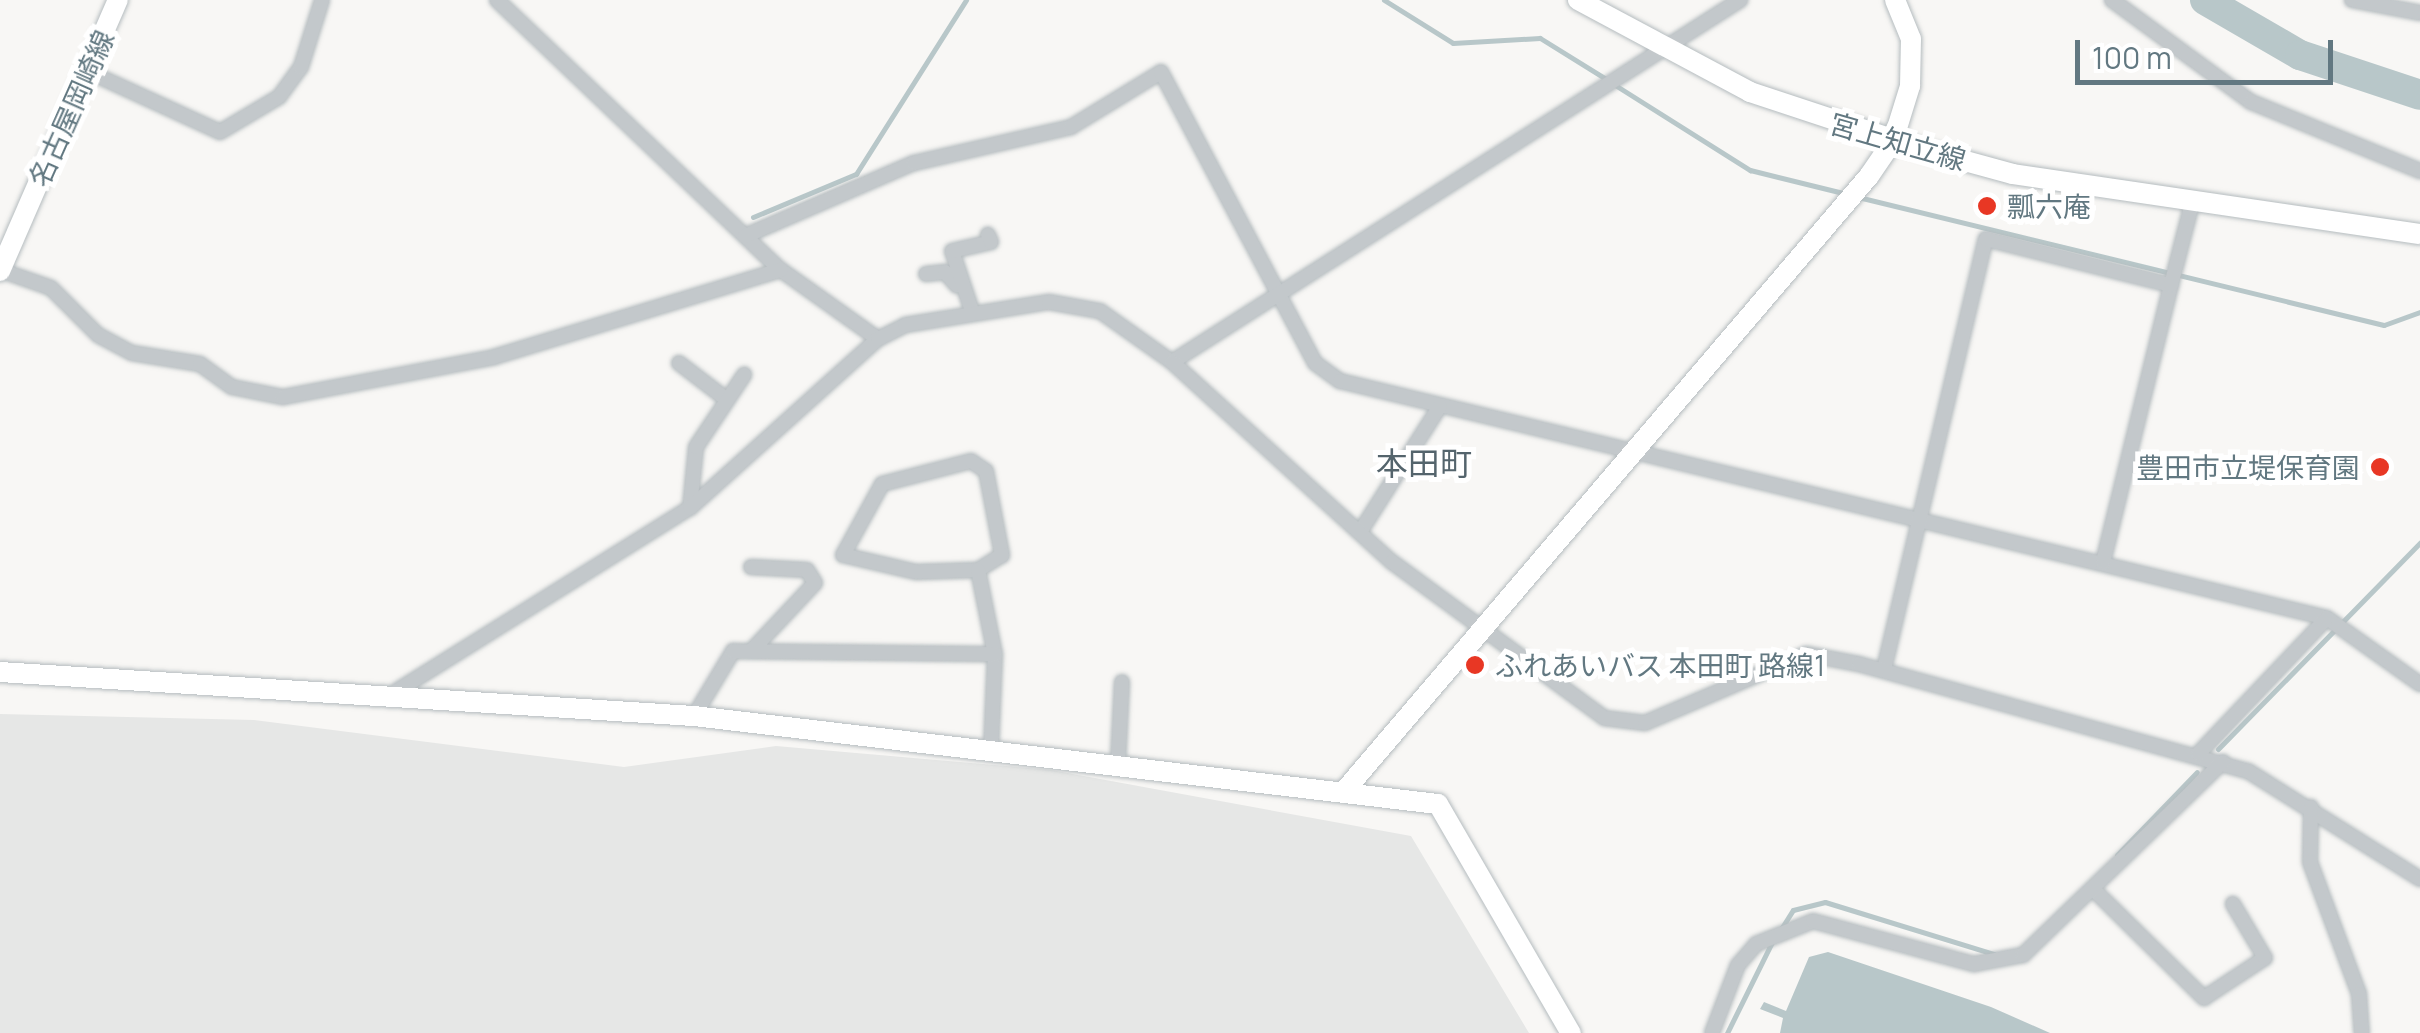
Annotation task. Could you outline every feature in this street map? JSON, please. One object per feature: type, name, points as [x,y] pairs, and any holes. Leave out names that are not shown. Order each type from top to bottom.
[{"type":"street","name":"名古屋岡崎線","points":[[0,270],[118,0]]},
{"type":"street","points":[[88,72],[220,132],[279,97],[302,67],[322,0]]},
{"type":"street","points":[[497,0],[782,270],[878,338]]},
{"type":"street","name":"宮上知立線","points":[[1578,0],[1750,92],[1893,141],[2013,174],[2420,234]]},
{"type":"street","points":[[1346,789],[1893,141],[1912,65],[1895,0]]},
{"type":"street","points":[[2112,0],[2252,102],[2420,171]]},
{"type":"street","points":[[2352,0],[2420,12]]},
{"type":"street","points":[[1172,362],[1662,45],[1737,1]]},
{"type":"street","points":[[746,236],[914,163],[1071,127],[1161,72],[1315,362],[1340,381],[1924,517],[2330,620],[2420,684]]},
{"type":"street","points":[[2104,562],[2193,200]]},
{"type":"street","points":[[968,315],[952,251],[992,242],[988,235]]},
{"type":"street","points":[[1884,669],[1924,517],[1986,239],[2171,286]]},
{"type":"street","points":[[0,270],[51,288],[98,335],[132,352],[200,364],[232,388],[282,398],[494,357],[782,270]]},
{"type":"street","points":[[926,274],[956,279],[968,315]]},
{"type":"street","points":[[395,692],[690,508],[878,338],[968,315],[1072,304],[1100,311],[1172,362],[1360,532],[1482,632],[1582,706],[1626,724],[1680,711],[1806,654],[1884,669],[2222,762],[2312,808],[2420,879]]},
{"type":"street","points":[[679,363],[726,398]]},
{"type":"street","points":[[690,508],[696,446],[744,375]]},
{"type":"street","points":[[1360,532],[1440,406]]},
{"type":"street","points":[[971,461],[986,471],[1002,555],[978,570],[916,572],[843,554],[882,484],[971,461]]},
{"type":"street","points":[[751,567],[807,570],[815,583],[753,649]]},
{"type":"street","points":[[978,570],[995,654],[991,748]]},
{"type":"street","points":[[2198,754],[2330,620]]},
{"type":"street","points":[[694,716],[720,662],[753,649],[995,654]]},
{"type":"street","points":[[0,672],[395,692],[694,716],[1346,789],[1442,806],[1571,1033]]},
{"type":"street","points":[[1118,763],[1122,682]]},
{"type":"street","points":[[1712,1033],[1738,965],[1784,930],[1839,922],[1958,961],[1999,964],[2043,942],[2222,762]]},
{"type":"street","points":[[2312,808],[2310,862],[2358,994],[2362,1033]]},
{"type":"street","points":[[2095,891],[2208,999],[2266,958],[2233,904]]},
{"type":"shaded area","points":[[0,714],[254,720],[624,767],[776,746],[1051,770],[1411,836],[1529,1033],[0,1033]]},
{"type":"shaded area","points":[[1828,952],[1991,1007],[2050,1033],[1780,1033],[1783,1018],[1760,1009],[1764,1002],[1786,1011],[1809,957]]},
{"type":"waterway","points":[[753,217],[856,174],[966,0]]},
{"type":"waterway","points":[[1384,0],[1453,43],[1540,38],[1606,79]]},
{"type":"waterway","points":[[2205,0],[2300,55],[2420,95]]},
{"type":"waterway","points":[[1615,85],[1750,170],[1847,194]]},
{"type":"waterway","points":[[1858,197],[2384,325],[2420,312]]},
{"type":"waterway","points":[[2218,749],[2420,543]]},
{"type":"waterway","points":[[2117,855],[2197,772]]},
{"type":"waterway","points":[[1781,929],[1793,910],[1825,902],[1994,954]]},
{"type":"waterway","points":[[1727,1033],[1772,942]]},
{"type":"place","name":"瓢六庵","points":[[1987,206]]},
{"type":"place","name":"豊田市立堤保育園","points":[[2380,467]]},
{"type":"place","name":"ふれあいバス 本田町 路線1","points":[[1475,665]]},
{"type":"district","name":"本田町","points":[[1424,463]]}]
